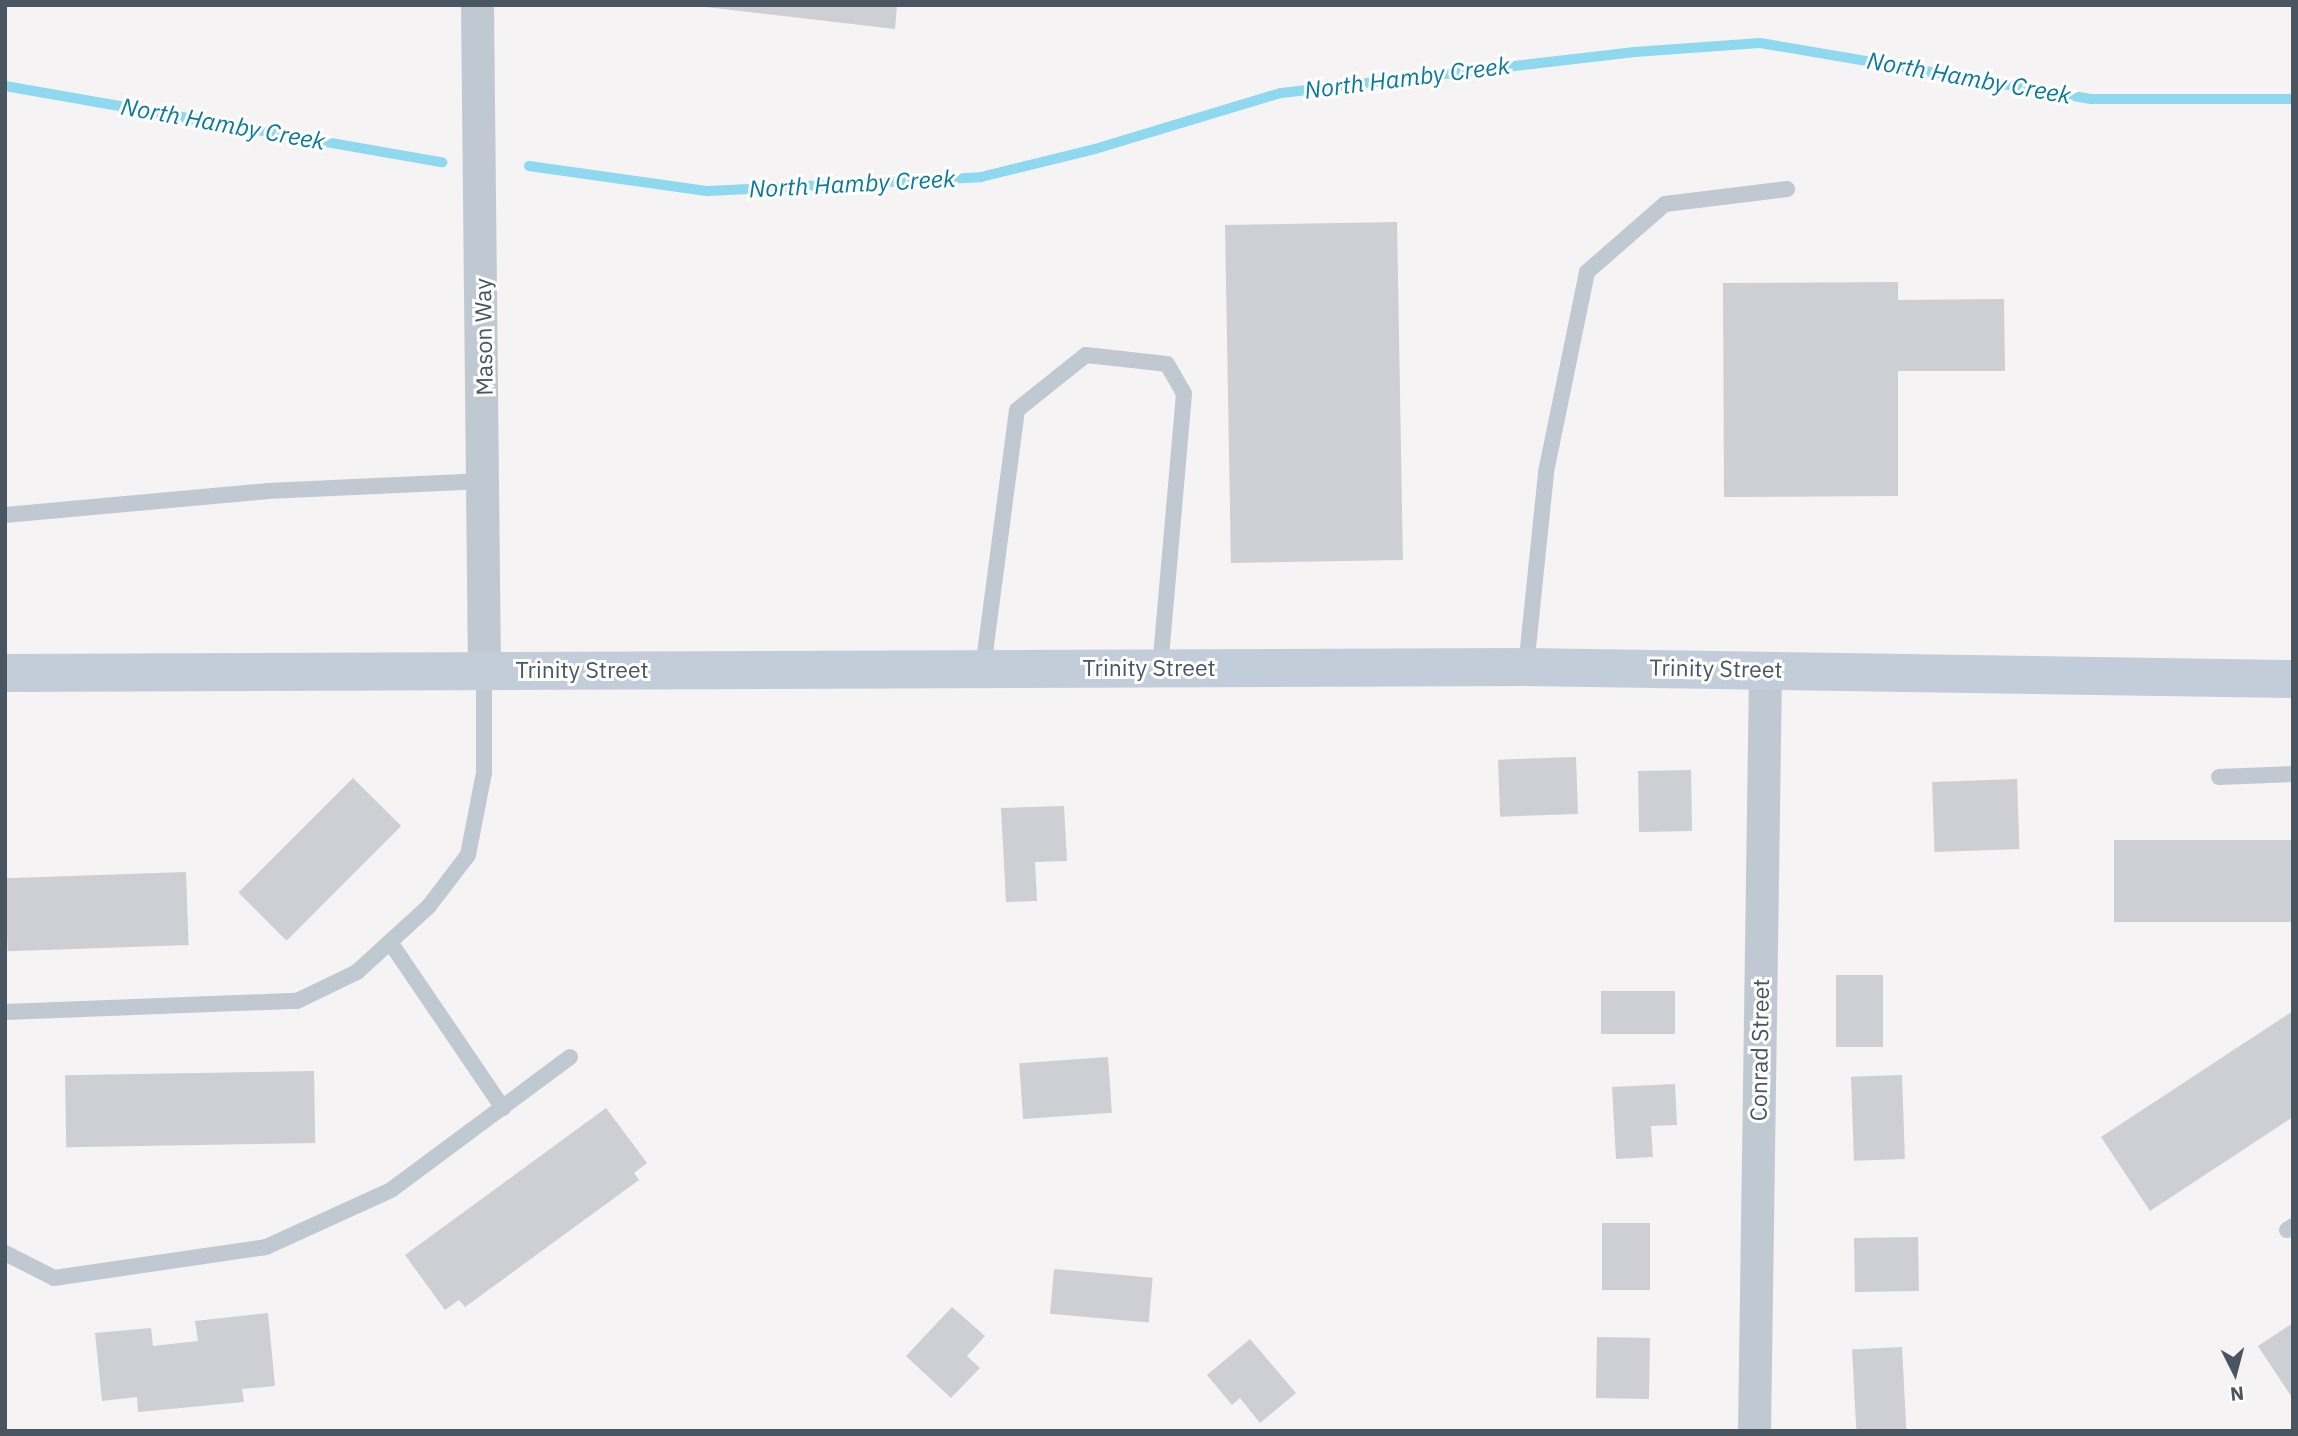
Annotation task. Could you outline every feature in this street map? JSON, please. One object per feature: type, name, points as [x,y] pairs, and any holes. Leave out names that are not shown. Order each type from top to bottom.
[{"type":"street","name":"Mason Way","points":[[477,5],[485,481],[484,669]]},
{"type":"street","name":"Trinity Street","points":[[5,673],[484,669],[1526,667],[1765,668],[2293,679]]},
{"type":"street","name":"Conrad Street","points":[[1754,1431],[1765,668]]},
{"type":"lane","points":[[1526,667],[1546,472],[1587,272],[1665,204],[1787,189]]},
{"type":"lane","points":[[983,668],[1017,410],[1086,355],[1167,364],[1184,394],[1160,667]]},
{"type":"lane","points":[[5,515],[267,491],[485,481]]},
{"type":"lane","points":[[5,1012],[297,1002],[358,972],[429,906],[468,855],[484,773],[484,669]]},
{"type":"lane","points":[[2219,777],[2293,774]]},
{"type":"lane","points":[[390,942],[503,1108]]},
{"type":"lane","points":[[5,1253],[54,1278],[266,1247],[391,1190],[570,1057]]},
{"type":"building","points":[[688,5],[897,5],[895,29]]},
{"type":"building","points":[[1397,222],[1403,560],[1231,563],[1225,225]]},
{"type":"building","points":[[1898,282],[1898,300],[2004,299],[2005,371],[1898,371],[1898,496],[1724,497],[1723,283]]},
{"type":"building","points":[[1576,757],[1578,814],[1500,817],[1498,760]]},
{"type":"building","points":[[1691,770],[1692,831],[1639,832],[1638,771]]},
{"type":"building","points":[[353,778],[401,826],[287,941],[238,893]]},
{"type":"building","points":[[2017,779],[2019,849],[1934,852],[1932,782]]},
{"type":"building","points":[[1064,806],[1067,861],[1035,862],[1037,901],[1006,902],[1001,808]]},
{"type":"building","points":[[2114,840],[2293,840],[2293,922],[2114,922]]},
{"type":"building","points":[[186,872],[189,945],[8,951],[5,878]]},
{"type":"building","points":[[1836,975],[1883,975],[1883,1047],[1836,1047]]},
{"type":"building","points":[[1601,991],[1675,991],[1675,1034],[1601,1034]]},
{"type":"building","points":[[2293,1011],[2293,1117],[2150,1211],[2101,1137]]},
{"type":"building","points":[[1108,1057],[1112,1113],[1023,1119],[1019,1063]]},
{"type":"building","points":[[314,1071],[315,1143],[66,1147],[65,1075]]},
{"type":"building","points":[[1902,1075],[1905,1159],[1854,1161],[1851,1077]]},
{"type":"building","points":[[1675,1084],[1677,1125],[1651,1126],[1653,1157],[1616,1159],[1612,1087]]},
{"type":"building","points":[[606,1108],[647,1163],[634,1173],[639,1180],[465,1307],[459,1300],[445,1310],[405,1255]]},
{"type":"building","points":[[1602,1223],[1650,1223],[1650,1290],[1602,1290]]},
{"type":"building","points":[[1918,1237],[1919,1291],[1855,1292],[1854,1238]]},
{"type":"building","points":[[1054,1269],[1153,1278],[1149,1322],[1050,1314]]},
{"type":"building","points":[[952,1307],[985,1336],[967,1356],[980,1368],[951,1398],[906,1356]]},
{"type":"building","points":[[268,1313],[275,1386],[242,1389],[244,1402],[138,1412],[137,1397],[102,1401],[95,1333],[151,1328],[153,1346],[198,1341],[195,1321]]},
{"type":"building","points":[[2293,1323],[2293,1399],[2258,1346]]},
{"type":"building","points":[[1597,1337],[1650,1338],[1649,1399],[1596,1398]]},
{"type":"building","points":[[1250,1339],[1296,1393],[1260,1423],[1240,1398],[1232,1405],[1207,1375]]},
{"type":"building","points":[[1902,1347],[1906,1431],[1856,1431],[1852,1350]]},
{"type":"waterway","name":"North Hamby Creek","points":[[529,166],[708,191],[981,177],[1095,149],[1281,93],[1635,52],[1760,43],[2092,99],[2293,99]]},
{"type":"waterway","name":"North Hamby Creek","points":[[5,86],[442,162]]}]
